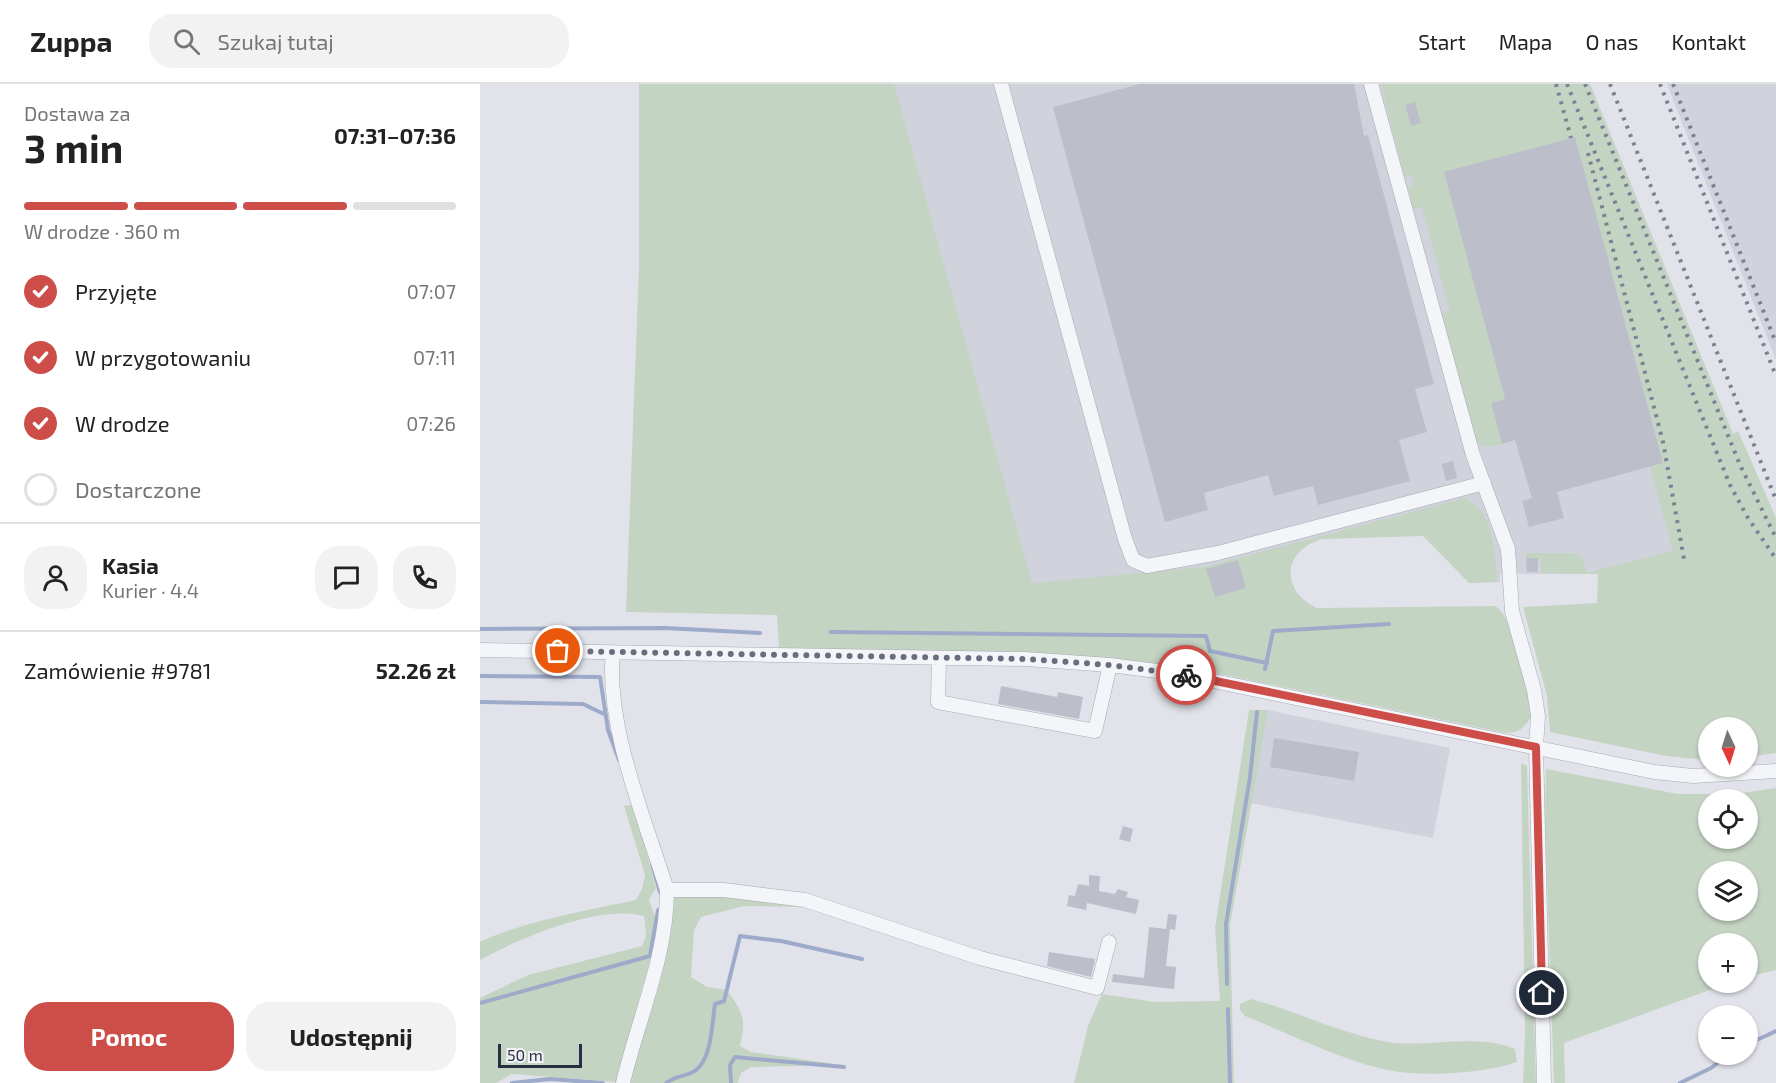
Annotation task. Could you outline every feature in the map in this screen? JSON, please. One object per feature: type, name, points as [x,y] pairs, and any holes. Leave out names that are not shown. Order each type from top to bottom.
[{"type":"street","points":[[1001,84],[1125,539],[1133,560],[1147,566],[1218,553],[1484,483]]},
{"type":"street","points":[[1371,84],[1473,455],[1508,549],[1512,611],[1534,690],[1538,716],[1536,747],[1544,1083]]},
{"type":"street","points":[[480,650],[1025,659],[1110,665],[1180,674],[1654,772],[1693,776],[1776,771]]},
{"type":"street","points":[[612,652],[610,672],[613,709],[666,890],[667,913],[662,945],[623,1080]]},
{"type":"street","points":[[939,658],[938,702],[1095,731],[1110,665]]},
{"type":"street","points":[[666,890],[724,890],[805,900],[980,958],[1097,988],[1109,942]]},
{"type":"shaded area","points":[[727,84],[1590,84],[1733,434],[1738,431],[1776,518],[1776,598],[1597,574],[1500,574],[1500,582],[1469,583],[1465,570],[1408,513],[1274,550],[1274,607],[929,593]]},
{"type":"shaded area","points":[[1667,84],[1776,84],[1776,360],[1681,120]]},
{"type":"shaded area","points":[[1268,710],[1450,748],[1433,838],[1250,803]]},
{"type":"green space","points":[[639,84],[894,84],[1032,583],[1204,567],[1468,497],[1468,501],[1477,506],[1483,514],[1488,525],[1494,549],[1497,582],[1469,583],[1423,536],[1323,539],[1310,544],[1300,552],[1291,571],[1292,581],[1296,591],[1305,601],[1317,608],[1495,606],[1503,613],[1515,640],[1525,674],[1531,717],[1518,731],[1506,733],[1186,667],[1039,653],[779,648],[777,615],[626,612],[639,265]]},
{"type":"green space","points":[[1381,84],[1590,84],[1733,434],[1738,431],[1776,518],[1776,753],[1758,756],[1758,717],[1698,717],[1698,759],[1666,756],[1550,732],[1547,696],[1523,607],[1597,603],[1598,574],[1541,573],[1541,559],[1526,558],[1526,553],[1574,553],[1583,559],[1587,573],[1673,551],[1650,467],[1663,463],[1615,284],[1484,321],[1505,400],[1491,404],[1502,444],[1485,447],[1479,444],[1474,435],[1442,314],[1450,312],[1422,207],[1413,209],[1408,187],[1414,185],[1411,174],[1404,176]]},
{"type":"green space","points":[[1249,710],[1268,710],[1230,925],[1234,1083],[1074,1083],[1088,1026],[1102,994],[1155,1002],[1220,1001],[1215,928]]},
{"type":"green space","points":[[1521,763],[1527,766],[1536,1083],[1523,1083],[1525,1030]]},
{"type":"green space","points":[[1546,769],[1678,794],[1698,794],[1698,849],[1758,849],[1758,791],[1776,788],[1776,970],[1758,974],[1758,933],[1698,933],[1698,993],[1702,993],[1564,1043],[1565,1083],[1554,1083],[1545,823]]},
{"type":"green space","points":[[634,805],[656,888],[649,900],[659,928],[616,1082],[512,1074],[496,1083],[480,1083],[480,998],[528,975],[642,946],[646,936],[644,916],[605,915],[560,925],[516,942],[480,960],[480,942],[498,934],[556,917],[636,900],[642,889],[645,875],[624,806]]},
{"type":"green space","points":[[674,896],[731,897],[800,907],[744,906],[701,917],[694,930],[691,977],[707,987],[727,990],[742,1017],[743,1029],[740,1046],[751,1052],[842,1065],[751,1067],[741,1073],[738,1083],[630,1083],[664,967]]},
{"type":"green space","points":[[1251,999],[1378,1040],[1411,1044],[1472,1041],[1501,1045],[1515,1049],[1517,1062],[1489,1069],[1439,1074],[1407,1073],[1375,1067],[1338,1055],[1245,1016],[1240,1010],[1240,1004]]},
{"type":"building","points":[[1140,84],[1354,84],[1364,136],[1368,135],[1434,384],[1415,389],[1427,432],[1399,440],[1410,481],[1318,505],[1313,486],[1274,496],[1268,475],[1204,493],[1208,510],[1165,522],[1053,107]]},
{"type":"building","points":[[1415,102],[1421,123],[1411,126],[1405,105]]},
{"type":"building","points":[[1575,137],[1663,463],[1557,492],[1564,518],[1529,527],[1522,501],[1532,498],[1515,440],[1502,444],[1491,403],[1505,399],[1444,172]]},
{"type":"building","points":[[1453,461],[1457,478],[1446,481],[1442,464]]},
{"type":"building","points":[[1526,558],[1538,558],[1538,572],[1527,572]]},
{"type":"building","points":[[1238,560],[1246,588],[1215,597],[1206,569]]},
{"type":"building","points":[[1001,686],[1057,697],[1058,692],[1083,697],[1079,719],[998,704]]},
{"type":"building","points":[[1274,738],[1359,752],[1354,781],[1270,767]]},
{"type":"building","points":[[1123,826],[1133,829],[1130,842],[1119,839]]},
{"type":"building","points":[[1089,875],[1100,876],[1099,891],[1115,894],[1118,889],[1128,892],[1126,897],[1139,900],[1136,914],[1087,903],[1086,910],[1067,906],[1069,895],[1075,896],[1078,884],[1089,886]]},
{"type":"building","points":[[1168,914],[1177,915],[1175,930],[1170,929],[1166,966],[1176,967],[1174,989],[1112,982],[1113,974],[1144,978],[1149,927],[1166,929]]},
{"type":"building","points":[[1049,952],[1095,959],[1091,977],[1047,966]]},
{"type":"waterway","points":[[1265,669],[1273,631],[1389,624]]},
{"type":"waterway","points":[[480,629],[665,628],[760,633]]},
{"type":"waterway","points":[[831,632],[1206,636],[1210,651],[1267,663]]},
{"type":"waterway","points":[[480,676],[600,677],[608,730],[619,760]]},
{"type":"waterway","points":[[480,702],[583,704],[606,715]]},
{"type":"waterway","points":[[1227,984],[1226,924],[1250,777],[1257,712]]},
{"type":"waterway","points":[[652,864],[660,892]]},
{"type":"waterway","points":[[480,1003],[650,956],[658,910]]},
{"type":"waterway","points":[[666,1083],[693,1072],[704,1060],[710,1041],[715,1004],[724,1001],[740,936],[781,941],[862,959]]},
{"type":"waterway","points":[[1228,1009],[1230,1083]]},
{"type":"waterway","points":[[1758,1039],[1776,1031]]},
{"type":"waterway","points":[[731,1083],[730,1065],[735,1057],[844,1067]]},
{"type":"waterway","points":[[1680,1083],[1715,1065]]},
{"type":"waterway","points":[[512,1083],[550,1079],[603,1083]]},
{"type":"railway","points":[[1556,84],[1571,138]]},
{"type":"railway","points":[[1567,84],[1730,485],[1748,518],[1776,559]]},
{"type":"railway","points":[[1585,84],[1740,465],[1776,538]]},
{"type":"railway","points":[[1610,84],[1776,500]]},
{"type":"railway","points":[[1660,84],[1776,376]]},
{"type":"railway","points":[[1673,84],[1776,343]]},
{"type":"railway","points":[[1588,153],[1663,442],[1684,559]]},
{"type":"way so far","points":[[558,651],[1025,659],[1110,665],[1186,675]]},
{"type":"route","points":[[1186,675],[1536,747],[1542,993]]}]
